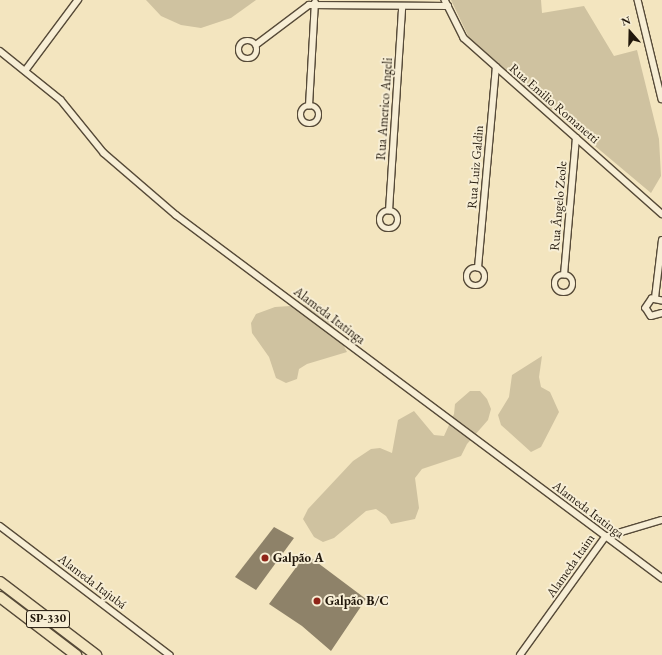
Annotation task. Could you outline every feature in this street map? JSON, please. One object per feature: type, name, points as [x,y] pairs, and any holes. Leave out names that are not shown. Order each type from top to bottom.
[{"type":"highway","name":"SP-330","points":[[0,582],[96,655]]},
{"type":"highway","name":"SP-330","points":[[0,597],[76,655]]},
{"type":"street","points":[[25,71],[78,0]]},
{"type":"street","name":"Rua Emilio Romanetti","points":[[444,0],[464,38],[662,214]]},
{"type":"street","points":[[638,0],[662,99]]},
{"type":"street","points":[[256,45],[298,10],[315,4],[402,8],[448,6]]},
{"type":"street","points":[[309,106],[315,4]]},
{"type":"street","name":"Rua Americo Angeli","points":[[389,211],[402,8]]},
{"type":"street","name":"Alameda Itatinga","points":[[0,51],[71,110],[104,154],[176,215],[605,537],[662,578]]},
{"type":"street","name":"Rua Luiz Galdin","points":[[478,268],[496,68]]},
{"type":"street","name":"Rua Ângelo Zeole","points":[[564,275],[576,139]]},
{"type":"street","points":[[655,298],[662,240]]},
{"type":"street","points":[[655,298],[662,302]]},
{"type":"street","points":[[655,298],[647,303],[647,311],[654,317],[662,314]]},
{"type":"street","name":"Alameda Itaim","points":[[520,655],[605,537],[662,520]]},
{"type":"street","name":"Alameda Itajubá","points":[[0,526],[170,655]]},
{"type":"shaded area","points":[[146,0],[256,0],[231,18],[201,28],[181,25],[161,16]]},
{"type":"shaded area","points":[[451,0],[541,0],[542,13],[584,6],[614,56],[637,50],[659,139],[661,176],[651,193],[471,42]]},
{"type":"shaded area","points":[[321,304],[347,352],[307,364],[299,369],[297,379],[286,383],[276,378],[269,357],[252,333],[251,323],[256,314],[275,307]]},
{"type":"shaded area","points":[[542,356],[539,377],[541,387],[550,392],[559,412],[541,447],[531,452],[501,425],[498,415],[509,397],[512,375]]},
{"type":"shaded area","points":[[470,391],[480,391],[487,399],[491,409],[488,420],[467,444],[461,456],[422,469],[415,478],[419,508],[415,519],[391,524],[386,516],[376,509],[366,511],[334,538],[323,542],[314,537],[303,519],[308,509],[353,461],[371,449],[380,448],[392,453],[398,420],[414,411],[434,435],[444,436],[454,414],[455,404]]},
{"type":"building","name":"Galpão A","points":[[274,527],[294,538],[256,590],[235,577]]},
{"type":"building","name":"Galpão B/C","points":[[306,554],[366,599],[331,651],[302,626],[269,604]]},
{"type":"place","name":"Galpão A","points":[[265,558]]},
{"type":"place","name":"Galpão B/C","points":[[317,601]]}]
